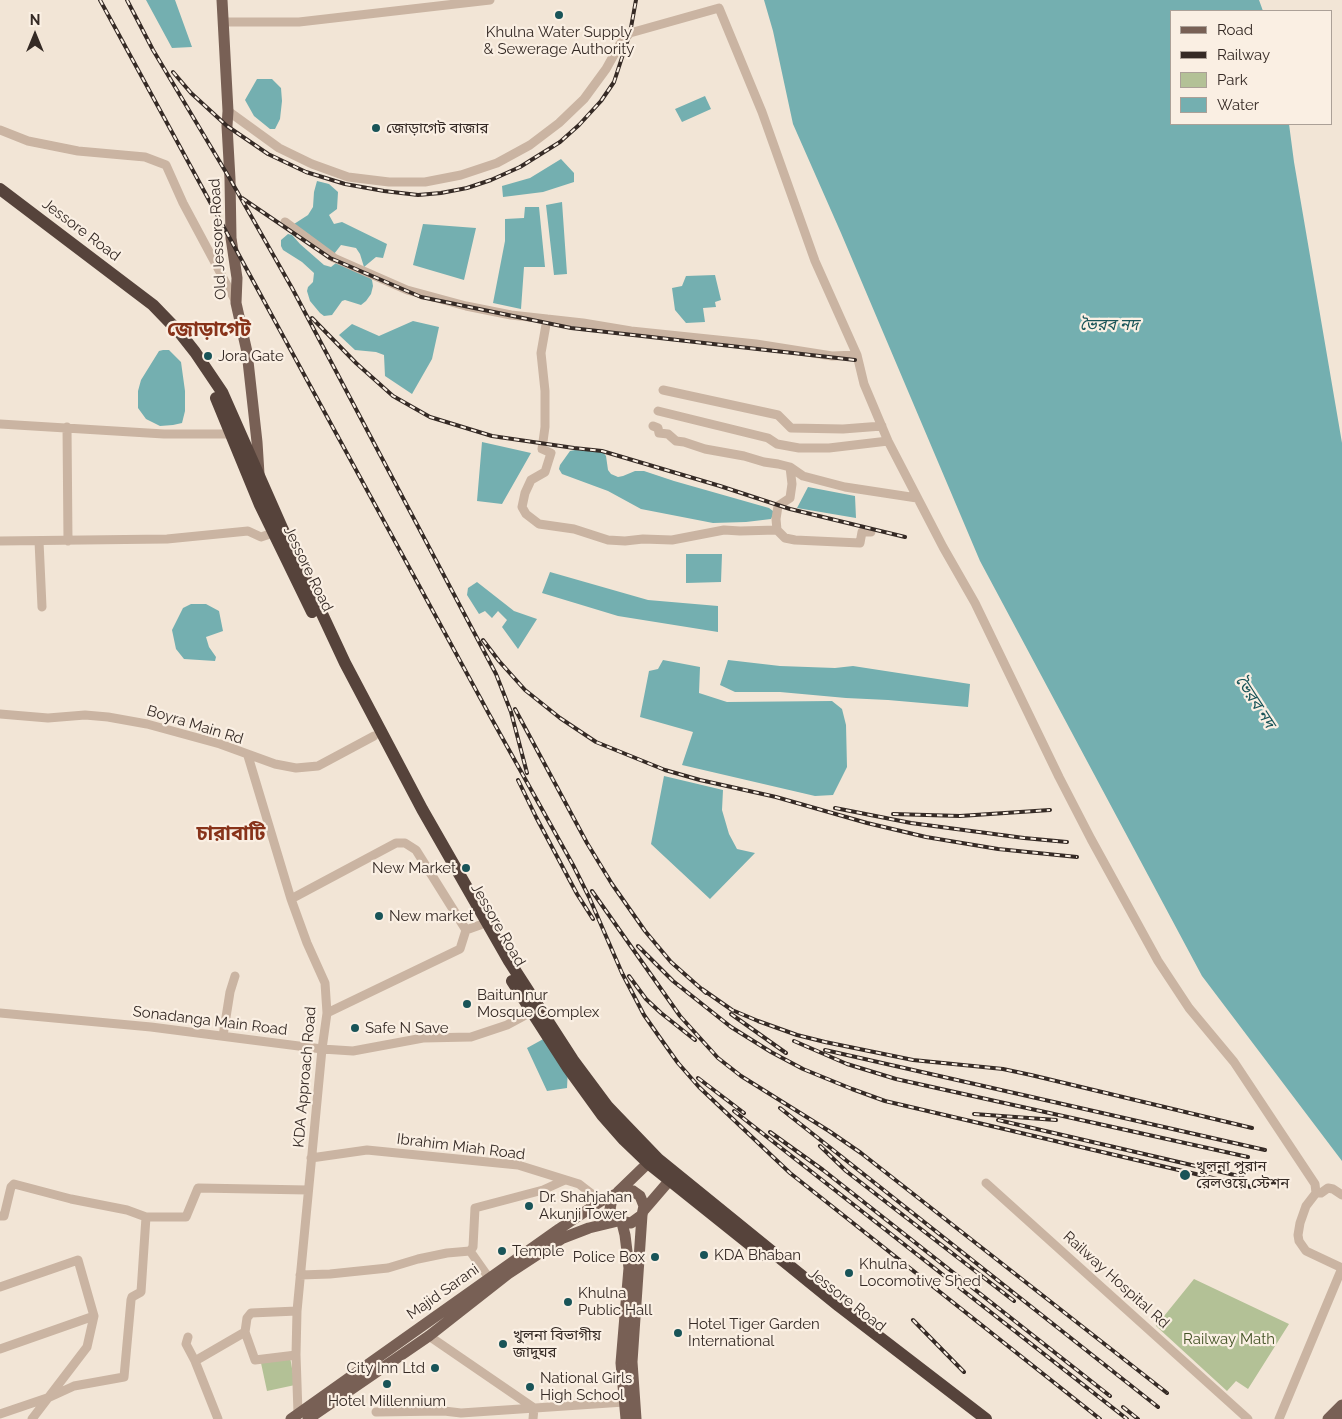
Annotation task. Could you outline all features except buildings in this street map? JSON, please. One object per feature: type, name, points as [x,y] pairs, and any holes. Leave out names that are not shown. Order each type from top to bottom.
[{"type":"highway","name":"Jessore Road","points":[[0,189],[153,305],[180,333],[222,392],[353,679],[422,809],[509,961],[573,1060],[608,1107],[672,1176],[972,1419]]},
{"type":"highway","name":"Jessore Road","points":[[202,363],[260,506],[348,689],[418,817],[530,1012],[602,1115],[648,1163],[672,1176]]},
{"type":"highway","points":[[672,1176],[986,1419]]},
{"type":"main road","name":"Old Jessore Road","points":[[222,0],[228,111],[230,238],[237,278],[236,303],[247,352],[258,442],[260,506]]},
{"type":"main road","name":"Majid Sarani","points":[[299,1417],[489,1278],[601,1201],[617,1193],[648,1163]]},
{"type":"main road","points":[[636,1419],[632,1362],[643,1213],[643,1201],[637,1193],[628,1190],[617,1193],[612,1199],[610,1209],[614,1218],[620,1222],[631,1223],[643,1213],[672,1176]]},
{"type":"main road","points":[[620,1222],[625,1235],[629,1268],[621,1363],[626,1419]]},
{"type":"main road","name":"Majid Sarani","points":[[299,1417],[429,1336],[508,1274],[563,1238],[589,1228],[620,1222]]},
{"type":"main road","points":[[1328,1419],[1342,1405]]},
{"type":"main road","points":[[1339,1419],[1342,1416]]},
{"type":"street","points":[[224,22],[299,22],[490,0]]},
{"type":"street","points":[[228,111],[279,148],[312,164],[348,177],[389,182],[425,182],[462,175],[497,163],[530,144],[559,123],[584,99],[620,44],[630,33],[719,8],[762,112],[815,261],[857,355],[864,384],[888,441],[943,547],[975,603],[1059,777],[1158,961],[1189,1008],[1234,1062],[1315,1184],[1316,1193]]},
{"type":"street","points":[[0,130],[28,141],[78,151],[146,157],[166,165],[236,303]]},
{"type":"street","points":[[285,222],[334,258],[407,290],[511,315],[583,323],[631,331],[756,344],[832,356],[857,355]]},
{"type":"street","points":[[547,319],[541,353],[545,391],[545,427],[542,449],[551,453],[545,472],[531,480],[525,494],[522,507],[526,514],[539,524],[574,529],[608,540],[672,540],[724,530],[777,530]]},
{"type":"street","points":[[663,390],[762,410],[778,415],[791,428],[843,429],[882,426]]},
{"type":"street","points":[[658,411],[768,438],[777,444],[794,447],[829,448],[888,441]]},
{"type":"street","points":[[0,424],[164,434],[231,434]]},
{"type":"street","points":[[653,426],[658,428],[659,433],[668,434],[676,441],[790,468],[803,476],[845,487],[917,498]]},
{"type":"street","points":[[67,427],[68,542]]},
{"type":"street","points":[[790,468],[792,484],[790,498],[778,506],[776,519],[777,530],[785,538],[860,543],[862,532],[871,532]]},
{"type":"street","points":[[0,541],[68,542],[167,539],[248,531],[261,536],[273,533]]},
{"type":"street","points":[[39,541],[42,607]]},
{"type":"street","name":"Boyra Main Rd","points":[[0,714],[48,718],[85,715],[147,724],[220,744],[248,756],[296,768],[318,766],[374,736]]},
{"type":"street","name":"KDA Approach Road","points":[[248,756],[262,808],[291,899],[307,943],[325,983],[327,1013],[297,1311],[296,1355],[299,1417]]},
{"type":"street","points":[[291,899],[396,842],[405,843],[416,850],[466,930],[460,949],[327,1013]]},
{"type":"street","points":[[466,930],[480,925]]},
{"type":"street","points":[[223,1036],[230,992],[235,976]]},
{"type":"street","name":"Sonadanga Main Road","points":[[0,1013],[151,1027],[322,1049],[353,1051],[423,1038],[471,1037],[507,1025],[530,1012]]},
{"type":"street","name":"Ibrahim Miah Road","points":[[311,1158],[376,1150],[518,1165],[579,1184],[601,1201]]},
{"type":"street","points":[[470,1251],[473,1247],[475,1208],[543,1190],[565,1180]]},
{"type":"street","name":"Railway Hospital Rd","points":[[986,1183],[1248,1419]]},
{"type":"street","points":[[0,1216],[4,1216],[11,1187],[14,1184],[126,1210],[146,1217],[186,1217],[198,1188],[308,1190]]},
{"type":"street","points":[[1279,1419],[1342,1268],[1306,1251],[1299,1241],[1300,1223],[1306,1206],[1316,1193],[1328,1188],[1342,1195]]},
{"type":"street","points":[[0,1414],[50,1397],[74,1386],[124,1377],[131,1300],[132,1297],[141,1292],[146,1217]]},
{"type":"street","points":[[300,1275],[388,1268],[418,1259],[447,1253],[470,1251]]},
{"type":"street","points":[[470,1251],[489,1278]]},
{"type":"street","points":[[0,1287],[78,1260],[94,1316],[87,1347],[32,1419]]},
{"type":"street","points":[[296,1355],[255,1360],[245,1332],[247,1318],[251,1313],[297,1311]]},
{"type":"street","points":[[0,1349],[94,1316]]},
{"type":"street","points":[[195,1361],[245,1332]]},
{"type":"street","points":[[429,1336],[534,1408]]},
{"type":"street","points":[[188,1337],[186,1344],[195,1361],[218,1419]]},
{"type":"street","points":[[376,1412],[444,1411],[461,1413],[624,1402]]},
{"type":"street","points":[[533,1419],[534,1408]]},
{"type":"green space","name":"Railway Math","points":[[1194,1279],[1289,1324],[1248,1389],[1236,1381],[1227,1391],[1156,1326]]},
{"type":"green space","points":[[290,1357],[295,1385],[267,1391],[261,1363]]},
{"type":"water","points":[[146,0],[175,0],[192,47],[172,48]]},
{"type":"water","name":"ভৈরব নদ","points":[[764,0],[1259,0],[1263,10],[1170,10],[1170,125],[1289,125],[1342,443],[1342,1161],[1202,976],[980,561],[793,124],[773,31]]},
{"type":"water","points":[[257,79],[272,79],[281,88],[280,119],[275,129],[270,129],[254,116],[245,100]]},
{"type":"water","points":[[705,96],[711,109],[682,122],[675,109]]},
{"type":"water","points":[[561,159],[574,173],[574,182],[543,192],[503,197],[502,186],[530,178]]},
{"type":"water","points":[[317,181],[329,184],[338,192],[337,209],[329,215],[334,224],[342,222],[387,244],[383,258],[376,257],[364,267],[356,248],[341,245],[334,254],[294,224],[308,215],[313,207]]},
{"type":"water","points":[[562,202],[567,274],[554,275],[546,205]]},
{"type":"water","points":[[525,207],[539,207],[545,267],[524,267],[521,309],[493,303],[505,241],[505,219],[524,218]]},
{"type":"water","points":[[423,224],[476,228],[464,280],[413,265]]},
{"type":"water","points":[[288,234],[292,235],[324,265],[331,267],[336,263],[368,276],[372,280],[373,286],[371,294],[366,301],[361,305],[345,300],[342,301],[332,315],[324,316],[320,313],[310,301],[307,291],[313,282],[314,273],[302,262],[283,250],[281,246],[281,240]]},
{"type":"water","points":[[715,275],[721,300],[715,302],[716,307],[703,308],[705,322],[686,323],[675,310],[672,288],[682,286],[686,276]]},
{"type":"water","points":[[413,321],[439,327],[432,359],[412,394],[385,376],[384,355],[376,352],[355,350],[339,335],[352,324],[379,336]]},
{"type":"water","points":[[169,350],[181,362],[185,391],[185,411],[182,423],[160,426],[146,419],[138,408],[138,391],[141,380],[159,351]]},
{"type":"water","points":[[482,442],[531,453],[502,504],[477,501]]},
{"type":"water","points":[[570,451],[603,452],[606,456],[608,470],[611,474],[618,477],[635,471],[644,471],[769,508],[773,511],[773,515],[771,519],[713,523],[641,509],[608,491],[562,474],[559,469],[560,465]]},
{"type":"water","points":[[808,487],[855,496],[856,518],[797,508]]},
{"type":"water","points":[[686,554],[722,554],[721,582],[686,583]]},
{"type":"water","points":[[550,572],[648,600],[718,606],[718,632],[618,616],[542,593]]},
{"type":"water","points":[[477,582],[514,611],[537,619],[518,649],[502,627],[507,620],[498,611],[492,618],[485,611],[479,614],[467,595],[468,588]]},
{"type":"water","points":[[191,604],[206,604],[219,611],[223,631],[206,637],[209,647],[216,657],[215,661],[184,659],[176,649],[172,630],[183,608]]},
{"type":"water","points":[[663,660],[700,667],[699,693],[727,702],[832,701],[842,709],[846,725],[847,767],[833,795],[815,796],[682,765],[693,732],[640,717],[649,671],[658,669]]},
{"type":"water","points":[[728,660],[780,666],[835,668],[853,666],[970,684],[968,707],[780,692],[735,692],[720,685]]},
{"type":"water","points":[[664,776],[723,790],[722,810],[729,834],[737,849],[755,853],[710,899],[651,844]]},
{"type":"water","points":[[547,1037],[568,1068],[567,1088],[547,1091],[527,1048]]},
{"type":"railway","points":[[100,0],[573,865],[622,973],[644,1015],[658,1035],[678,1063],[699,1087],[790,1173],[1100,1419]]},
{"type":"railway","points":[[127,0],[153,50],[292,288],[496,674],[511,712],[527,773]]},
{"type":"railway","points":[[173,72],[191,93],[227,126],[268,154],[306,172],[345,184],[384,191],[418,195],[441,193],[467,188],[520,167],[560,142],[579,125],[601,101],[614,82],[630,33],[636,0]]},
{"type":"railway","points":[[242,198],[330,258],[421,297],[571,328],[855,360]]},
{"type":"railway","points":[[312,318],[356,363],[393,396],[430,417],[492,436],[602,451],[790,509],[905,537]]},
{"type":"railway","points":[[483,640],[525,690],[560,718],[596,742],[665,770],[926,837],[998,849],[1077,857]]},
{"type":"railway","points":[[515,709],[587,843],[612,884],[645,931],[671,962],[706,993]]},
{"type":"railway","points":[[518,780],[577,894],[593,919]]},
{"type":"railway","points":[[835,808],[911,823],[1067,842]]},
{"type":"railway","points":[[893,814],[960,816],[1050,810]]},
{"type":"railway","points":[[592,891],[680,1016],[718,1058],[741,1076],[861,1153],[1167,1393]]},
{"type":"railway","points":[[638,946],[673,981],[731,1027],[803,1069],[852,1089],[885,1101],[1251,1187]]},
{"type":"railway","points":[[629,976],[646,999],[695,1040]]},
{"type":"railway","points":[[702,989],[732,1010],[797,1035],[913,1060],[1003,1069],[1252,1128]]},
{"type":"railway","points":[[731,1014],[786,1053]]},
{"type":"railway","points":[[794,1041],[847,1064],[896,1079],[1248,1157]]},
{"type":"railway","points":[[825,1050],[1265,1150]]},
{"type":"railway","points":[[698,1078],[744,1113]]},
{"type":"railway","points":[[780,1108],[1158,1407]]},
{"type":"railway","points":[[734,1111],[1127,1419]]},
{"type":"railway","points":[[974,1114],[1056,1120]]},
{"type":"railway","points":[[998,1120],[1243,1177]]},
{"type":"railway","points":[[770,1132],[823,1170],[1110,1396]]},
{"type":"railway","points":[[820,1146],[846,1171],[1014,1301]]},
{"type":"railway","points":[[913,1320],[964,1372]]},
{"type":"railway","points":[[1123,1407],[1138,1419]]},
{"type":"place","name":"Khulna Water Supply & Sewerage Authority","points":[[559,15]]},
{"type":"place","name":"জোড়াগেট বাজার","points":[[376,128]]},
{"type":"place","name":"Jora Gate","points":[[208,356]]},
{"type":"place","name":"New Market","points":[[466,868]]},
{"type":"place","name":"New market","points":[[379,916]]},
{"type":"place","name":"Baitun nur Mosque Complex","points":[[467,1004]]},
{"type":"place","name":"Safe N Save","points":[[355,1028]]},
{"type":"place","name":"খুলনা পুরান রেলওয়ে স্টেশন","points":[[1185,1175]]},
{"type":"place","name":"Dr. Shahjahan Akunji Tower","points":[[529,1206]]},
{"type":"place","name":"Temple","points":[[502,1251]]},
{"type":"place","name":"KDA Bhaban","points":[[704,1255]]},
{"type":"place","name":"Police Box","points":[[655,1257]]},
{"type":"place","name":"Khulna Locomotive Shed","points":[[849,1273]]},
{"type":"place","name":"Khulna Public Hall","points":[[568,1302]]},
{"type":"place","name":"Hotel Tiger Garden International","points":[[678,1333]]},
{"type":"place","name":"খুলনা বিভাগীয় জাদুঘর","points":[[503,1344]]},
{"type":"place","name":"City Inn Ltd","points":[[435,1368]]},
{"type":"place","name":"Hotel Millennium","points":[[387,1384]]},
{"type":"place","name":"National Girls High School","points":[[530,1387]]},
{"type":"district","name":"জোড়াগেট","points":[[209,330]]},
{"type":"district","name":"চারাবাটি","points":[[231,834]]}]
